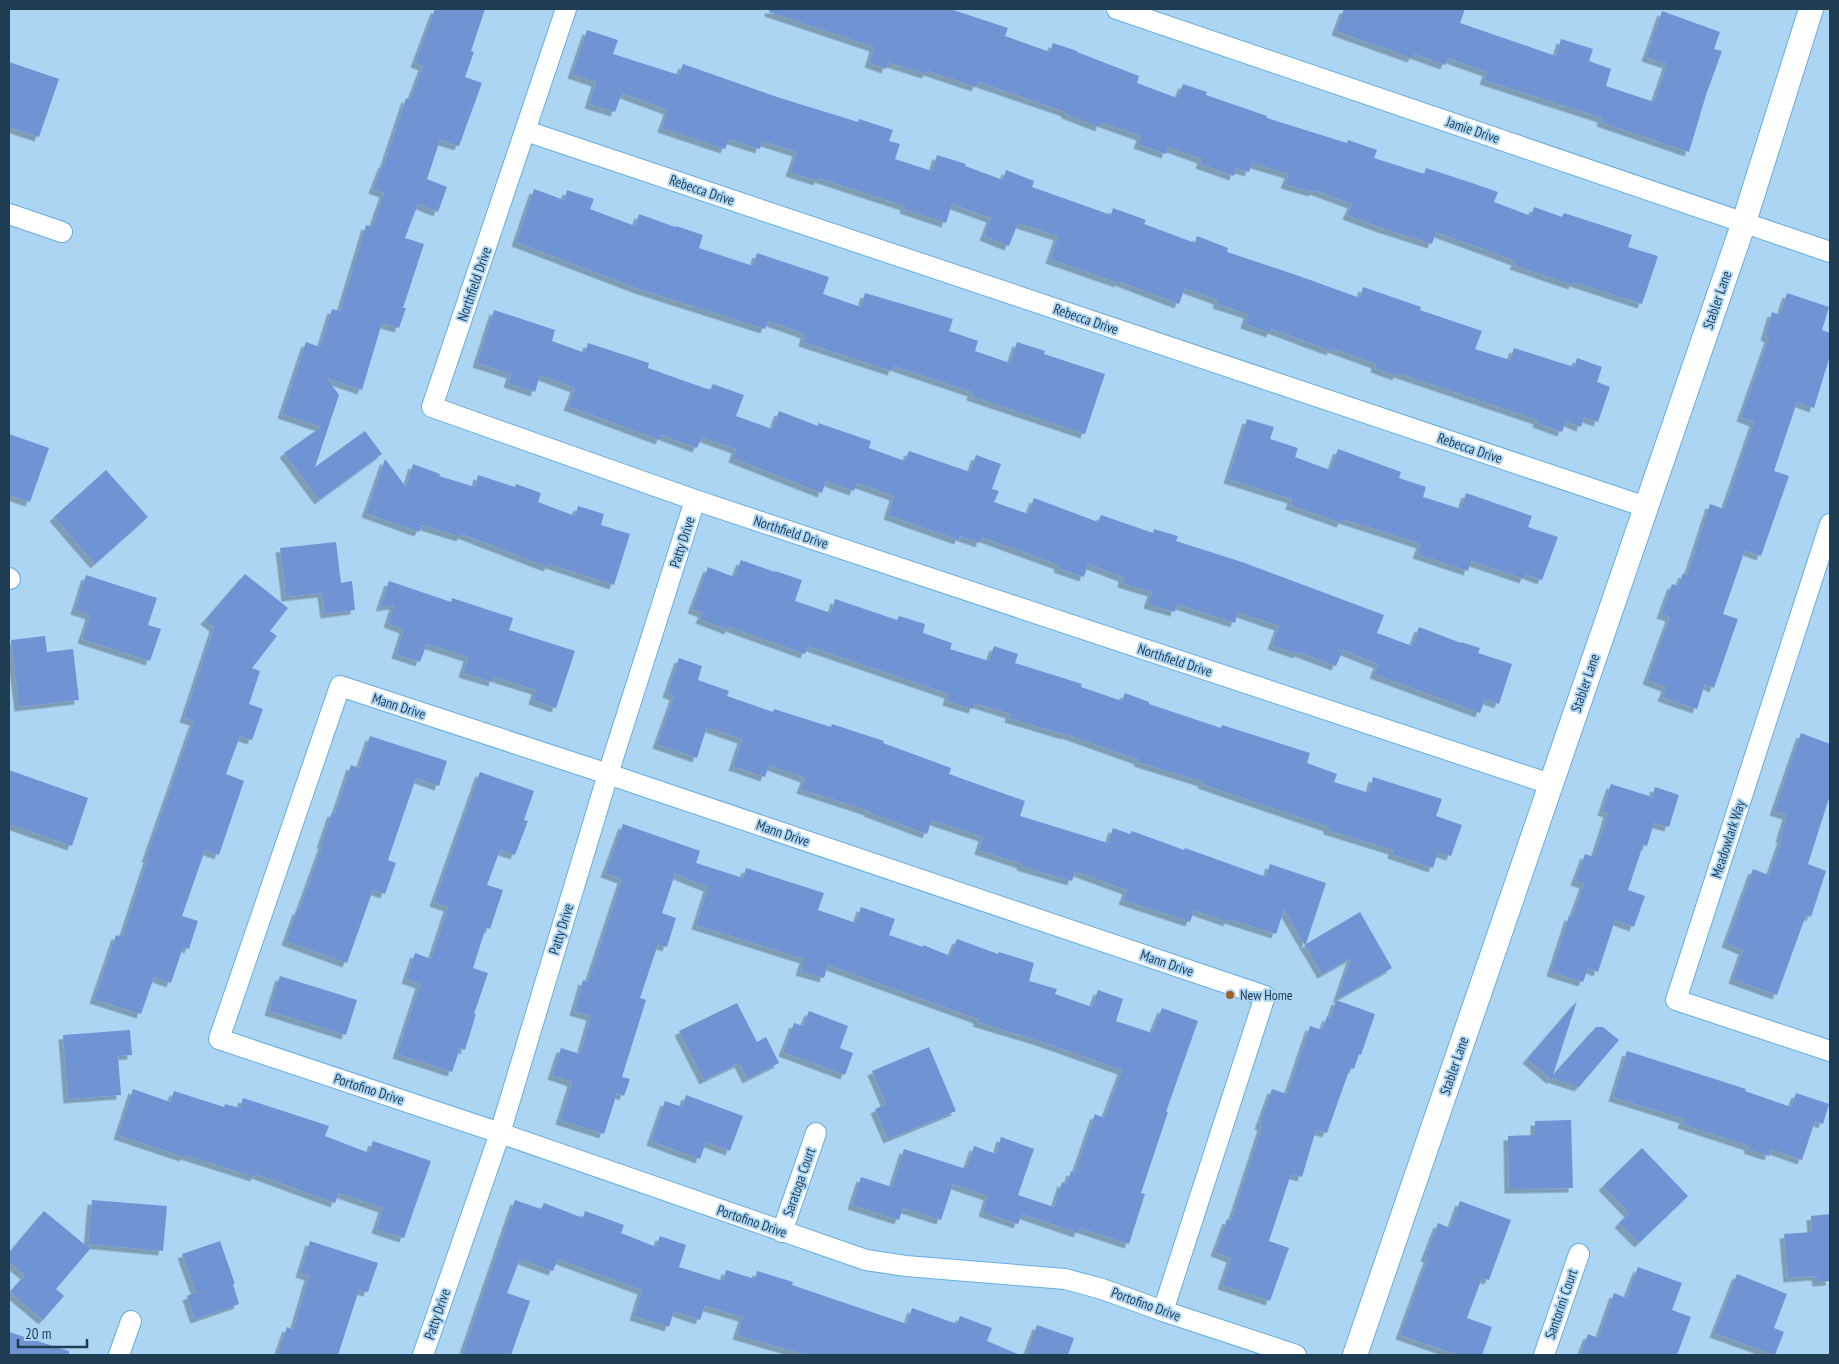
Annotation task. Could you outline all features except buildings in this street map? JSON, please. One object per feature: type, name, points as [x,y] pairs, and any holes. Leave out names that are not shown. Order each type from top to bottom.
[{"type":"street","name":"Northfield Drive","points":[[566,9],[432,407],[695,500],[1550,784]]},
{"type":"street","name":"Jamie Drive","points":[[1117,9],[1166,17],[1830,252]]},
{"type":"street","name":"Stabler Lane","points":[[1355,1355],[1744,222],[1811,9]]},
{"type":"street","name":"Rebecca Drive","points":[[526,131],[1646,507]]},
{"type":"street","points":[[9,214],[62,232]]},
{"type":"street","name":"Patty Drive","points":[[423,1355],[500,1133],[608,774],[695,500]]},
{"type":"street","name":"Meadowlark Way","points":[[1830,524],[1676,1000],[1830,1051]]},
{"type":"street","name":"Mann Drive","points":[[218,1039],[340,686],[608,774],[1265,996],[1162,1311]]},
{"type":"street","name":"Portofino Drive","points":[[218,1039],[500,1133],[866,1260],[906,1266],[1065,1279],[1102,1289],[1162,1311],[1296,1355]]},
{"type":"street","name":"Saratoga Court","points":[[782,1232],[816,1133]]},
{"type":"street","name":"Santorini Court","points":[[1544,1355],[1579,1254]]},
{"type":"street","points":[[119,1355],[131,1321]]},
{"type":"place","name":"New Home","points":[[1230,995]]}]
